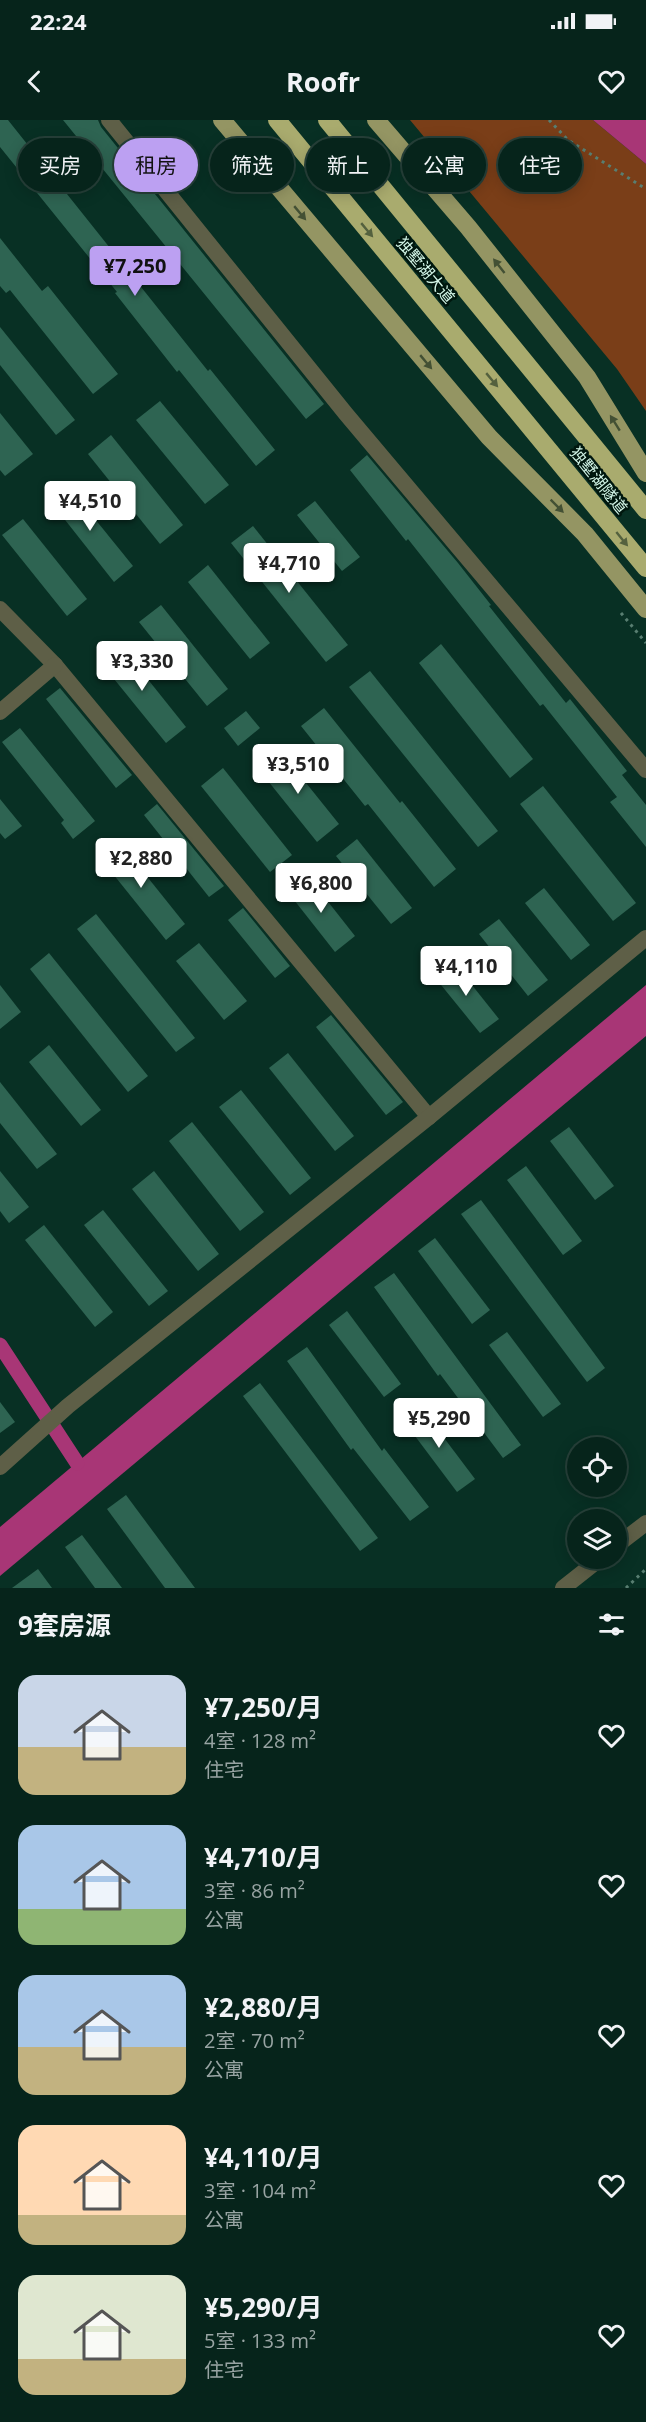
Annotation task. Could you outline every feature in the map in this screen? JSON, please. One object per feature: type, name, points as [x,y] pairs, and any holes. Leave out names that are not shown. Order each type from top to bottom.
[{"type":"highway","name":"独墅湖大道","points":[[276,120],[545,445]]},
{"type":"highway","name":"独墅湖大道","points":[[327,120],[575,421]]},
{"type":"highway","name":"独墅湖隧道","points":[[575,421],[646,510]]},
{"type":"highway","name":"独墅湖隧道","points":[[545,445],[646,568]]},
{"type":"main road","points":[[222,120],[489,438],[585,534],[646,609]]},
{"type":"main road","points":[[376,120],[468,227],[587,377],[646,473]]},
{"type":"street","points":[[109,120],[346,414],[646,770]]},
{"type":"street","points":[[0,609],[55,665],[429,1117]]},
{"type":"street","points":[[0,712],[55,665]]},
{"type":"street","points":[[0,1467],[68,1406],[429,1117],[646,938]]},
{"type":"street","points":[[627,1538],[646,1523]]},
{"type":"street","points":[[563,1588],[587,1569]]},
{"type":"path","points":[[549,120],[568,140],[646,189]]},
{"type":"path","points":[[621,613],[646,643]]},
{"type":"path","points":[[626,1588],[646,1569]]},
{"type":"shaded area","points":[[410,120],[593,120],[646,164],[646,411],[617,369],[470,192],[486,192],[486,138],[425,138]]},
{"type":"shaded area","points":[[593,120],[646,120],[646,164]]},
{"type":"shaded area","points":[[646,985],[646,1036],[0,1576],[0,1527]]},
{"type":"building","points":[[0,120],[8,120],[22,138],[18,138],[18,169],[0,147]]},
{"type":"building","points":[[63,120],[98,120],[114,143],[114,183],[102,168],[102,138],[78,138]]},
{"type":"building","points":[[36,192],[65,192],[208,371],[210,369],[275,450],[256,466],[179,370],[177,372],[115,293],[117,292]]},
{"type":"building","points":[[122,192],[153,192],[324,404],[306,419]]},
{"type":"building","points":[[0,238],[42,291],[48,286],[118,374],[93,394],[10,290],[6,293],[0,286]]},
{"type":"building","points":[[0,327],[75,420],[56,435],[0,365]]},
{"type":"building","points":[[160,401],[229,485],[205,504],[136,420]]},
{"type":"building","points":[[0,413],[33,454],[5,476],[0,470]]},
{"type":"building","points":[[111,435],[183,525],[160,544],[88,454]]},
{"type":"building","points":[[367,455],[458,563],[566,703],[570,699],[627,771],[622,775],[646,805],[646,847],[610,802],[617,797],[543,704],[540,706],[408,539],[406,541],[350,470]]},
{"type":"building","points":[[65,482],[133,566],[114,582],[47,497]]},
{"type":"building","points":[[315,501],[360,557],[342,571],[297,515]]},
{"type":"building","points":[[23,519],[87,599],[67,616],[2,535]]},
{"type":"building","points":[[253,526],[348,645],[326,662],[231,543]]},
{"type":"building","points":[[208,565],[270,643],[250,659],[188,582]]},
{"type":"building","points":[[161,605],[228,689],[207,706],[139,622]]},
{"type":"building","points":[[118,642],[186,727],[166,743],[97,658]]},
{"type":"building","points":[[441,644],[533,759],[510,778],[419,663]]},
{"type":"building","points":[[370,671],[498,831],[478,847],[349,687]]},
{"type":"building","points":[[60,688],[132,775],[116,788],[46,699]]},
{"type":"building","points":[[324,708],[456,869],[434,887],[368,804],[365,806],[301,726]]},
{"type":"building","points":[[246,711],[260,728],[238,746],[224,728]]},
{"type":"building","points":[[20,728],[95,821],[73,839],[61,823],[64,820],[2,742]]},
{"type":"building","points":[[278,748],[339,824],[317,842],[256,766]]},
{"type":"building","points":[[223,768],[292,855],[270,872],[201,786]]},
{"type":"building","points":[[543,786],[636,903],[613,921],[520,804]]},
{"type":"building","points":[[0,799],[22,826],[5,839],[0,833]]},
{"type":"building","points":[[157,804],[224,886],[209,897],[144,815]]},
{"type":"building","points":[[117,839],[185,924],[166,940],[97,854]]},
{"type":"building","points":[[357,839],[412,908],[391,924],[336,856]]},
{"type":"building","points":[[307,875],[355,936],[335,952],[287,891]]},
{"type":"building","points":[[544,888],[590,945],[571,960],[525,903]]},
{"type":"building","points":[[243,908],[290,966],[275,978],[228,920]]},
{"type":"building","points":[[96,914],[195,1038],[176,1052],[77,929]]},
{"type":"building","points":[[499,919],[548,980],[528,996],[479,934]]},
{"type":"building","points":[[199,943],[247,1001],[224,1020],[176,961]]},
{"type":"building","points":[[49,953],[148,1076],[128,1092],[30,969]]},
{"type":"building","points":[[452,960],[499,1019],[480,1033],[433,975]]},
{"type":"building","points":[[0,985],[21,1012],[0,1029]]},
{"type":"building","points":[[331,1015],[403,1102],[386,1115],[316,1027]]},
{"type":"building","points":[[49,1045],[101,1110],[81,1126],[29,1062]]},
{"type":"building","points":[[288,1053],[354,1136],[335,1151],[269,1068]]},
{"type":"building","points":[[0,1082],[57,1154],[37,1169],[0,1123]]},
{"type":"building","points":[[241,1090],[311,1178],[290,1195],[219,1107]]},
{"type":"building","points":[[192,1122],[264,1212],[240,1231],[169,1141]]},
{"type":"building","points":[[569,1127],[614,1186],[595,1200],[550,1141]]},
{"type":"building","points":[[526,1166],[582,1241],[563,1255],[507,1180]]},
{"type":"building","points":[[0,1171],[29,1207],[9,1223],[0,1211]]},
{"type":"building","points":[[154,1171],[219,1254],[198,1271],[132,1189]]},
{"type":"building","points":[[481,1200],[605,1368],[587,1382],[461,1214]]},
{"type":"building","points":[[103,1210],[168,1291],[149,1306],[84,1225]]},
{"type":"building","points":[[44,1225],[113,1312],[95,1327],[25,1240]]},
{"type":"building","points":[[435,1238],[490,1310],[472,1324],[418,1251]]},
{"type":"building","points":[[394,1273],[521,1445],[503,1458],[440,1374],[438,1376],[374,1287]]},
{"type":"building","points":[[347,1311],[401,1384],[384,1397],[329,1325]]},
{"type":"building","points":[[507,1332],[561,1404],[543,1417],[489,1345]]},
{"type":"building","points":[[307,1347],[382,1451],[384,1448],[429,1507],[410,1521],[353,1448],[351,1450],[287,1361]]},
{"type":"building","points":[[260,1383],[378,1538],[360,1551],[243,1396]]},
{"type":"building","points":[[0,1402],[15,1422],[0,1433]]},
{"type":"building","points":[[420,1406],[475,1479],[457,1492],[403,1420]]},
{"type":"building","points":[[126,1495],[195,1588],[165,1588],[107,1509]]},
{"type":"building","points":[[82,1535],[122,1588],[95,1588],[65,1547]]},
{"type":"building","points":[[38,1569],[52,1588],[12,1588]]},
{"type":"waterway","points":[[0,1345],[77,1463]]}]
